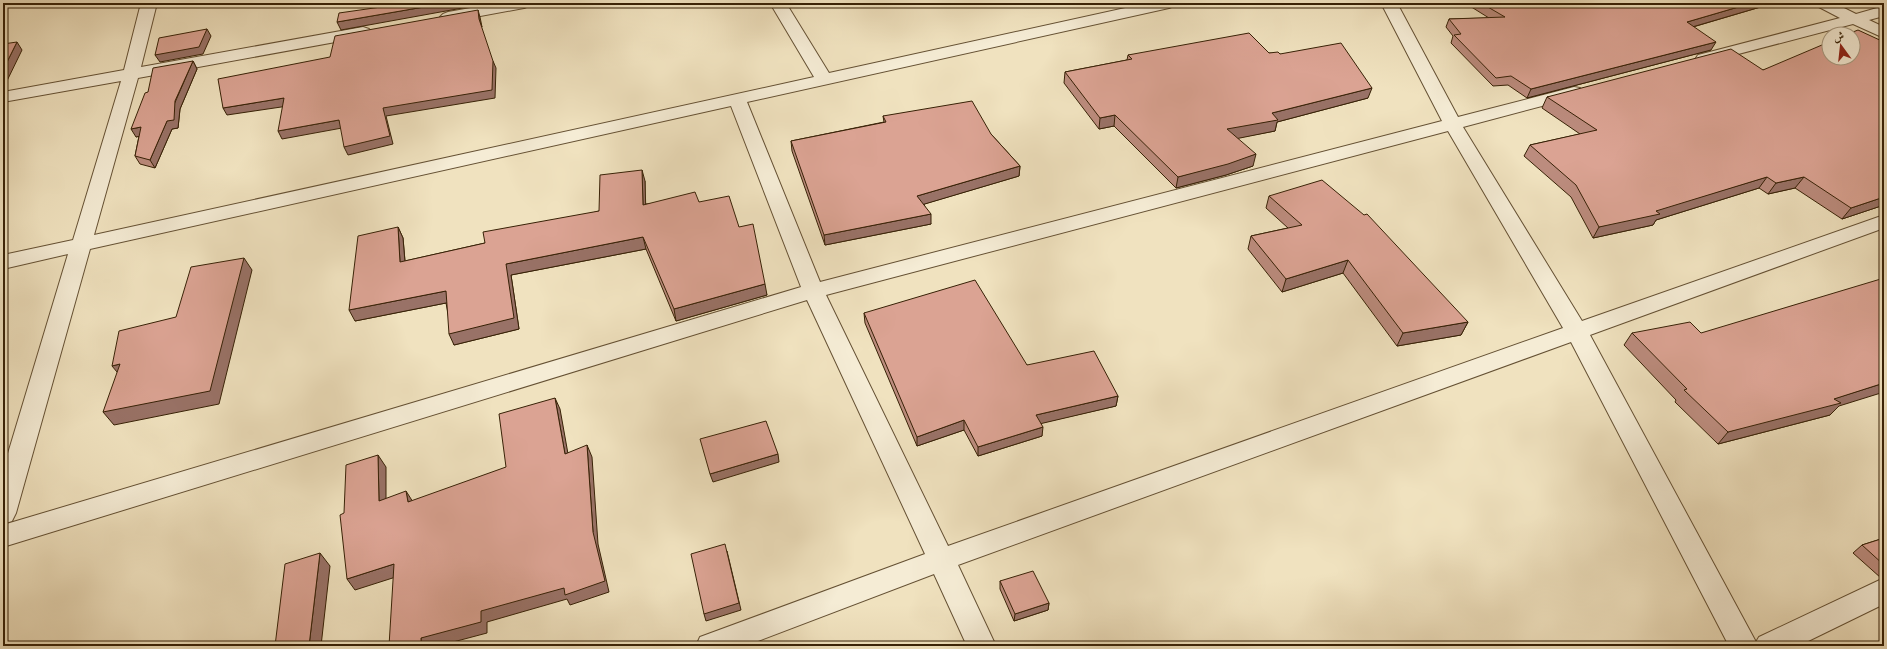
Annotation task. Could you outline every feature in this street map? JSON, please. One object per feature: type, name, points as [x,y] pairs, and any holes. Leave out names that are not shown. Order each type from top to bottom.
[{"type":"street","points":[[3,513],[131,74],[149,3]]},
{"type":"street","points":[[430,20],[524,3]]},
{"type":"street","points":[[778,3],[823,78]]},
{"type":"street","points":[[3,262],[823,78],[1169,3]]},
{"type":"street","points":[[1389,3],[1452,123],[1577,332],[1744,646]]},
{"type":"street","points":[[1822,3],[1884,33]]},
{"type":"street","points":[[1688,63],[1855,20],[1884,11]]},
{"type":"street","points":[[3,97],[375,30]]},
{"type":"street","points":[[3,536],[813,291],[1589,88]]},
{"type":"street","points":[[737,98],[813,291],[982,646]]},
{"type":"street","points":[[710,646],[941,558],[1577,332],[1884,221]]},
{"type":"street","points":[[1769,646],[1884,590]]},
{"type":"building","points":[[409,3],[447,3],[337,22],[339,13]]},
{"type":"building","points":[[1481,3],[1752,3],[1687,22],[1716,42],[1531,89],[1511,76],[1496,78],[1454,35],[1461,34],[1449,19],[1505,17]]},
{"type":"building","points":[[478,10],[479,19],[493,61],[492,90],[383,108],[390,136],[344,147],[339,120],[278,131],[284,98],[223,108],[218,79],[330,57],[335,36]]},
{"type":"building","points":[[207,29],[199,47],[155,55],[159,38]]},
{"type":"building","points":[[1861,31],[1884,42],[1884,197],[1851,208],[1804,177],[1776,183],[1767,177],[1656,211],[1660,214],[1599,227],[1576,185],[1530,145],[1597,130],[1547,97],[1731,49],[1763,70],[1821,45],[1821,66],[1861,66]]},
{"type":"building","points":[[1249,33],[1269,53],[1278,52],[1280,54],[1341,43],[1372,88],[1272,113],[1278,120],[1227,129],[1256,154],[1228,164],[1178,177],[1115,115],[1100,118],[1065,72],[1132,59],[1128,55]]},
{"type":"building","points":[[17,42],[3,70],[3,44]]},
{"type":"building","points":[[193,61],[175,101],[174,120],[167,121],[150,160],[135,156],[141,127],[131,129],[145,93],[148,92],[153,68]]},
{"type":"building","points":[[972,101],[991,134],[1020,166],[917,196],[931,214],[824,235],[791,141],[886,122],[883,116]]},
{"type":"building","points":[[642,170],[643,205],[695,192],[699,202],[729,196],[739,227],[753,224],[765,284],[674,309],[643,237],[506,264],[514,318],[449,334],[446,291],[349,310],[358,236],[398,227],[400,262],[485,243],[483,232],[599,211],[600,175]]},
{"type":"building","points":[[1322,180],[1364,215],[1367,214],[1468,322],[1403,333],[1348,260],[1286,279],[1251,236],[1302,225],[1269,196]]},
{"type":"building","points":[[244,258],[210,391],[103,412],[120,364],[112,366],[119,331],[176,317],[191,267]]},
{"type":"building","points":[[1884,278],[1884,383],[1834,399],[1841,403],[1728,432],[1684,390],[1687,389],[1632,333],[1690,322],[1701,333]]},
{"type":"building","points":[[975,280],[1027,365],[1094,351],[1118,396],[1036,415],[1043,427],[978,447],[964,420],[917,437],[864,313]]},
{"type":"building","points":[[555,398],[565,454],[587,445],[593,532],[605,581],[565,595],[564,588],[481,611],[481,622],[421,638],[421,646],[389,646],[394,564],[347,579],[340,515],[344,513],[346,465],[378,455],[379,501],[406,491],[408,502],[506,467],[499,414]]},
{"type":"building","points":[[766,421],[778,454],[710,474],[700,439]]},
{"type":"building","points":[[1884,538],[1884,565],[1862,545]]},
{"type":"building","points":[[725,544],[739,603],[704,614],[691,554]]},
{"type":"building","points":[[320,553],[309,646],[275,646],[285,564]]},
{"type":"building","points":[[1033,571],[1049,603],[1015,614],[1000,581]]},
{"type":"building","points":[[197,643],[196,646],[184,646]]}]
